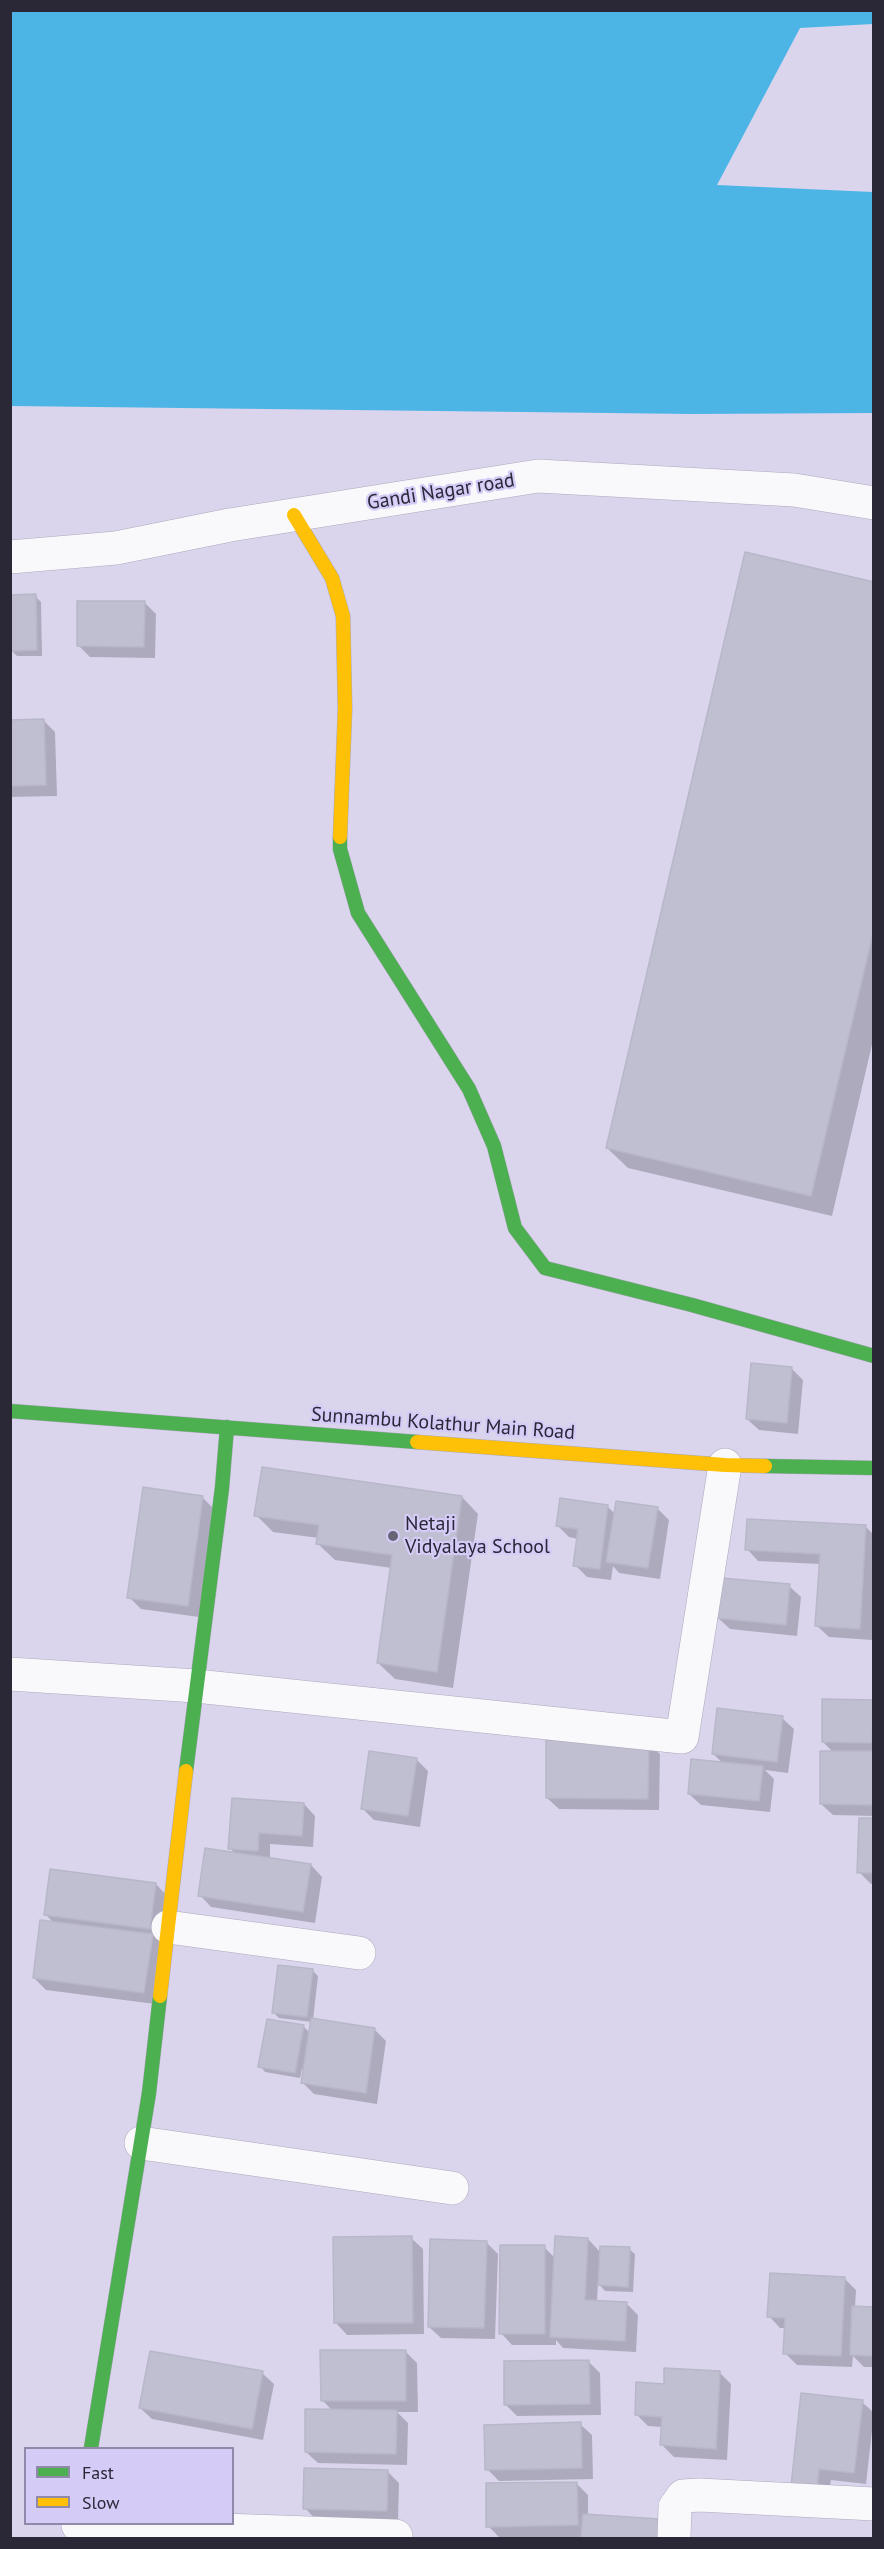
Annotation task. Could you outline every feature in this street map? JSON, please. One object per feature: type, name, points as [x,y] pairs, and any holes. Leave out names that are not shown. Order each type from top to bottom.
[{"type":"street","name":"Gandi Nagar road","points":[[10,557],[116,548],[230,525],[538,476],[794,490],[873,503]]},
{"type":"street","points":[[294,515],[332,578],[343,616],[345,709],[340,849],[358,913],[469,1089],[494,1146],[514,1228],[545,1268],[692,1305],[873,1356]]},
{"type":"street","name":"Sunnambu Kolathur Main Road","points":[[10,1411],[725,1465],[873,1468]]},
{"type":"street","points":[[91,2447],[141,2143],[222,1488],[227,1427]]},
{"type":"street","points":[[10,1674],[196,1686],[682,1737],[725,1465]]},
{"type":"street","points":[[168,1927],[359,1953]]},
{"type":"street","points":[[141,2143],[452,2188]]},
{"type":"street","points":[[675,2538],[675,2507],[683,2496],[873,2504]]},
{"type":"street","points":[[74,2529],[396,2536]]},
{"type":"water","points":[[11,10],[873,11],[873,24],[800,28],[717,185],[873,192],[873,413],[692,414],[11,406]]},
{"type":"building","points":[[745,552],[874,582],[874,929],[811,1196],[606,1148]]},
{"type":"building","points":[[36,594],[37,650],[10,651],[10,595]]},
{"type":"building","points":[[77,601],[145,601],[144,647],[77,646]]},
{"type":"building","points":[[44,719],[46,785],[10,786],[10,720]]},
{"type":"building","points":[[751,1363],[792,1367],[787,1423],[746,1419]]},
{"type":"building","points":[[262,1467],[462,1496],[437,1672],[377,1663],[392,1555],[316,1544],[319,1525],[254,1516]]},
{"type":"building","points":[[143,1487],[203,1496],[188,1606],[127,1598]]},
{"type":"building","points":[[560,1498],[608,1505],[600,1569],[573,1566],[578,1529],[556,1526]]},
{"type":"building","points":[[616,1501],[658,1507],[648,1568],[606,1562]]},
{"type":"building","points":[[747,1519],[866,1525],[860,1629],[815,1626],[820,1554],[745,1550]]},
{"type":"building","points":[[721,1578],[790,1584],[786,1625],[717,1618]]},
{"type":"building","points":[[822,1699],[874,1700],[872,1743],[822,1742]]},
{"type":"building","points":[[717,1708],[783,1716],[777,1762],[712,1754]]},
{"type":"building","points":[[546,1740],[649,1741],[648,1799],[546,1798]]},
{"type":"building","points":[[369,1751],[417,1758],[408,1816],[361,1809]]},
{"type":"building","points":[[820,1751],[874,1751],[874,1805],[820,1804]]},
{"type":"building","points":[[691,1759],[763,1766],[759,1801],[688,1794]]},
{"type":"building","points":[[232,1798],[304,1803],[302,1836],[259,1833],[258,1851],[228,1849]]},
{"type":"building","points":[[859,1818],[874,1818],[874,1873],[857,1873]]},
{"type":"building","points":[[205,1848],[311,1864],[303,1912],[198,1896]]},
{"type":"building","points":[[50,1869],[156,1883],[150,1929],[44,1915]]},
{"type":"building","points":[[40,1920],[153,1934],[144,1993],[33,1978]]},
{"type":"building","points":[[278,1965],[313,1969],[307,2017],[272,2013]]},
{"type":"building","points":[[311,2018],[375,2028],[366,2093],[301,2083]]},
{"type":"building","points":[[267,2019],[304,2025],[295,2073],[258,2067]]},
{"type":"building","points":[[412,2236],[413,2323],[334,2323],[333,2237]]},
{"type":"building","points":[[555,2236],[588,2238],[585,2300],[627,2302],[625,2341],[550,2337]]},
{"type":"building","points":[[430,2239],[487,2241],[484,2328],[428,2327]]},
{"type":"building","points":[[500,2245],[545,2245],[545,2334],[499,2334]]},
{"type":"building","points":[[600,2246],[630,2247],[628,2287],[598,2285]]},
{"type":"building","points":[[770,2273],[845,2277],[841,2356],[783,2354],[785,2318],[767,2317]]},
{"type":"building","points":[[852,2306],[874,2307],[874,2356],[850,2355]]},
{"type":"building","points":[[320,2350],[406,2350],[406,2401],[321,2401]]},
{"type":"building","points":[[150,2351],[263,2371],[252,2429],[139,2408]]},
{"type":"building","points":[[589,2360],[590,2404],[504,2405],[504,2361]]},
{"type":"building","points":[[664,2368],[720,2371],[716,2449],[660,2445],[662,2417],[635,2415],[636,2382],[664,2384]]},
{"type":"building","points":[[801,2393],[863,2400],[854,2473],[819,2469],[817,2488],[791,2486]]},
{"type":"building","points":[[305,2409],[397,2410],[396,2454],[305,2452]]},
{"type":"building","points":[[581,2422],[582,2468],[485,2470],[484,2425]]},
{"type":"building","points":[[304,2468],[388,2470],[387,2511],[303,2509]]},
{"type":"building","points":[[577,2482],[578,2525],[486,2527],[486,2483]]},
{"type":"building","points":[[583,2514],[660,2519],[659,2538],[581,2538]]},
{"type":"traffic: fast","points":[[340,837],[340,849],[358,913],[469,1089],[494,1146],[515,1228],[545,1268],[692,1305],[874,1356]]},
{"type":"traffic: fast","points":[[10,1411],[417,1442]]},
{"type":"traffic: fast","points":[[186,1771],[222,1488],[227,1427]]},
{"type":"traffic: fast","points":[[765,1466],[874,1468]]},
{"type":"traffic: fast","points":[[91,2447],[149,2093],[160,1996]]},
{"type":"traffic: slow","points":[[294,515],[332,578],[343,616],[345,709],[340,837]]},
{"type":"traffic: slow","points":[[417,1442],[765,1466]]},
{"type":"traffic: slow","points":[[160,1996],[186,1771]]},
{"type":"place","name":"Netaji Vidyalaya School","points":[[393,1536]]}]
